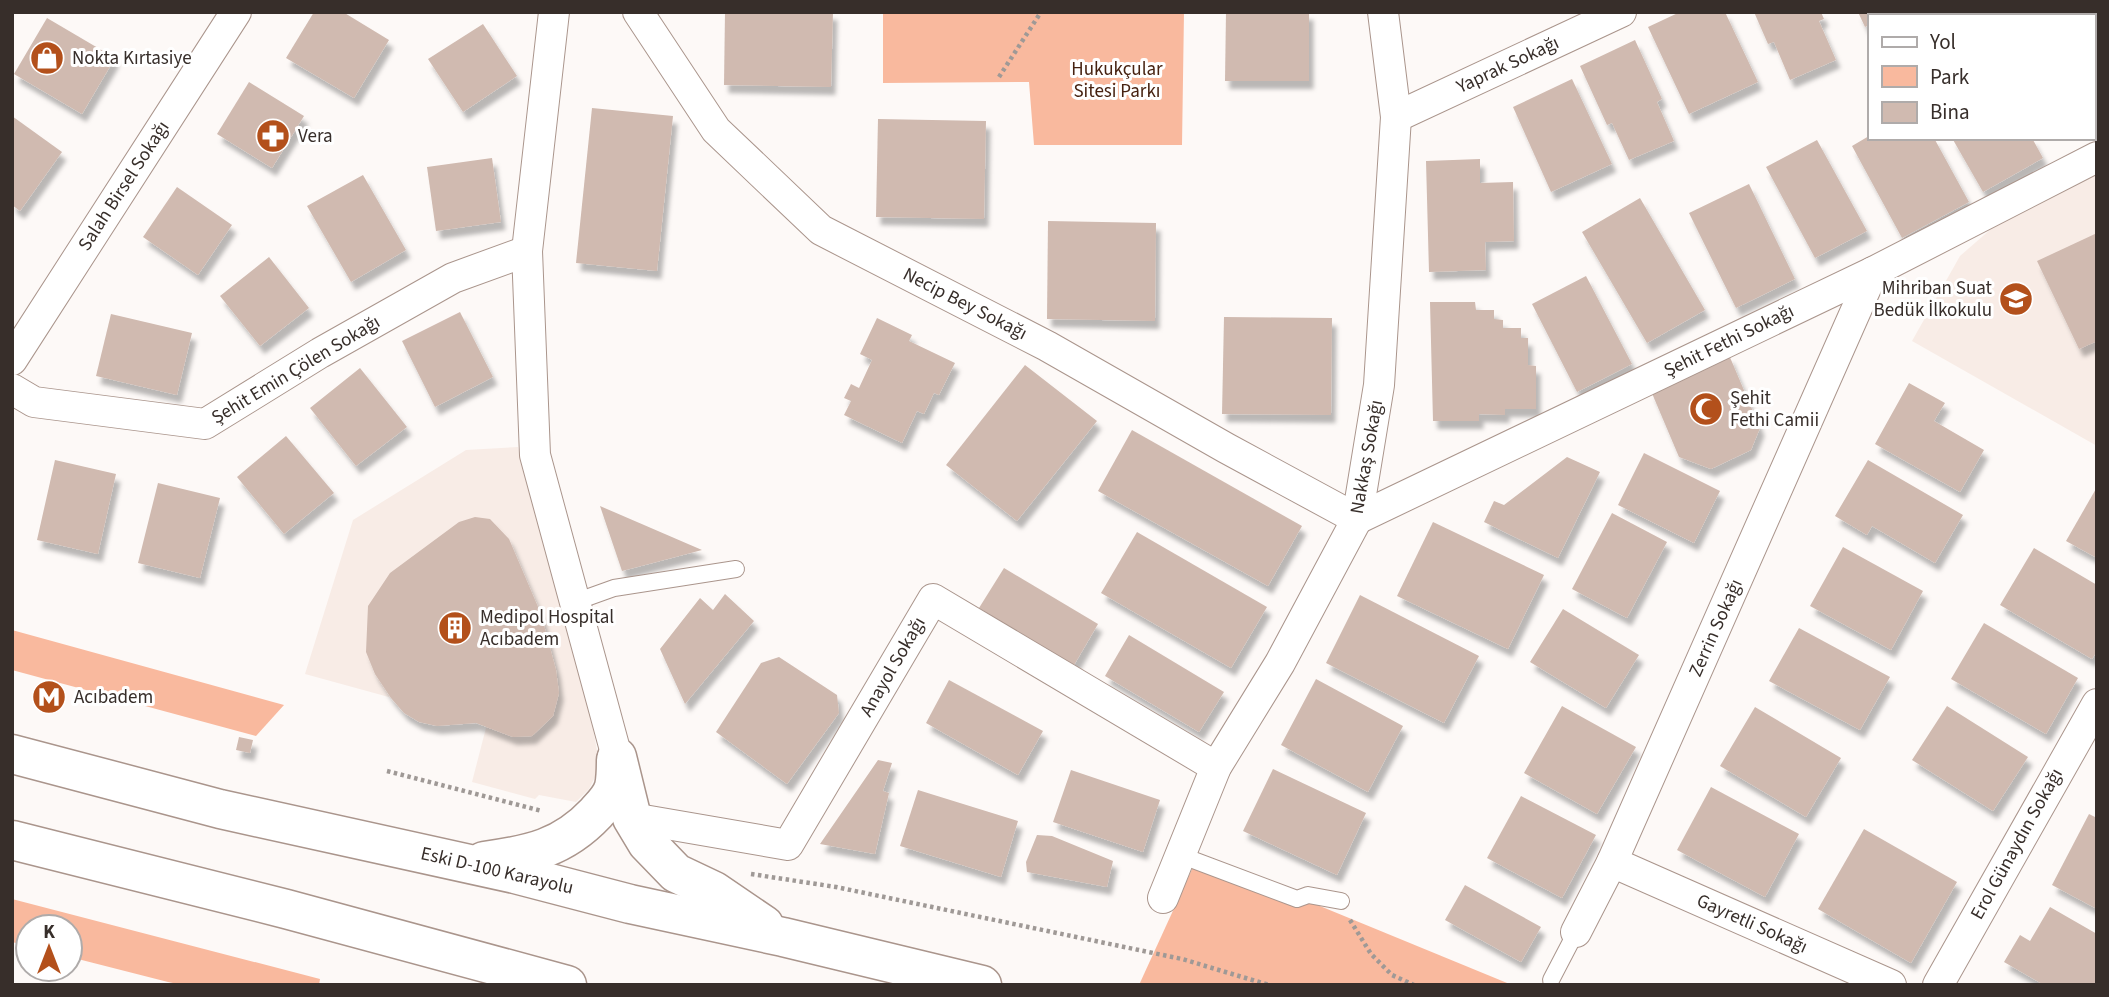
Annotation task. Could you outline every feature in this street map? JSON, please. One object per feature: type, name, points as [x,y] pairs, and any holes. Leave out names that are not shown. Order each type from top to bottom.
[{"type":"highway","name":"Eski D-100 Karayolu","points":[[12,754],[220,809],[466,863],[630,904],[783,937],[982,985]]},
{"type":"highway","points":[[617,757],[632,818],[647,844],[676,873],[713,891],[783,937]]},
{"type":"highway","points":[[466,863],[533,853],[556,845],[592,817],[609,799],[614,786],[617,757]]},
{"type":"highway","points":[[12,840],[286,909],[548,982]]},
{"type":"street","name":"Salah Birsel Sokağı","points":[[12,360],[236,12]]},
{"type":"street","points":[[554,12],[527,251],[535,455],[617,757]]},
{"type":"street","name":"Necip Bey Sokağı","points":[[638,12],[716,130],[821,230],[1048,346],[1357,519]]},
{"type":"street","name":"Nakkaş Sokağı","points":[[1163,898],[1216,767],[1280,663],[1357,519],[1379,385],[1396,117],[1383,12]]},
{"type":"street","name":"Yaprak Sokağı","points":[[1396,117],[1620,12]]},
{"type":"street","name":"Şehit Fethi Sokağı","points":[[1357,519],[1873,272],[2097,157]]},
{"type":"street","name":"Şehit Emin Çölen Sokağı","points":[[12,389],[34,402],[205,424],[320,353],[453,278],[527,251]]},
{"type":"street","name":"Zerrin Sokağı","points":[[1576,932],[1612,862],[1873,272]]},
{"type":"street","name":"Anayol Sokağı","points":[[632,818],[788,845],[933,599],[1216,767]]},
{"type":"street","name":"Erol Günaydın Sokağı","points":[[1938,985],[2097,704]]},
{"type":"street","name":"Gayretli Sokağı","points":[[1612,862],[1891,985]]},
{"type":"lane","points":[[575,602],[614,588],[736,569]]},
{"type":"lane","points":[[1180,855],[1297,899],[1308,895],[1341,901]]},
{"type":"lane","name":"Zerrin Sokağı","points":[[1551,980],[1576,932]]},
{"type":"path","points":[[999,77],[1041,12]]},
{"type":"path","points":[[387,771],[546,812]]},
{"type":"path","points":[[739,870],[761,877],[836,887],[1182,959],[1269,985]]},
{"type":"path","points":[[1341,901],[1355,930],[1371,954],[1392,975],[1413,985]]},
{"type":"shaded area","name":"Mihriban Suat Bedük İlkokulu","points":[[2097,175],[2097,446],[1912,341],[1960,256],[1999,222]]},
{"type":"shaded area","points":[[518,447],[587,695],[600,767],[589,789],[576,802],[539,795],[535,799],[472,782],[487,724],[305,674],[353,520],[466,450]]},
{"type":"green space","name":"Hukukçular Sitesi Parkı","points":[[883,12],[1184,12],[1182,145],[1034,145],[1029,82],[883,83]]},
{"type":"green space","points":[[12,630],[284,705],[256,736],[12,670]]},
{"type":"green space","points":[[1198,856],[1512,985],[1139,985]]},
{"type":"green space","points":[[12,899],[66,913],[14,913],[12,942]]},
{"type":"green space","points":[[84,918],[320,979],[319,985],[183,985],[84,961]]},
{"type":"building","points":[[314,12],[343,12],[389,40],[354,98],[286,58]]},
{"type":"building","points":[[725,12],[833,12],[831,87],[724,85]]},
{"type":"building","points":[[1226,12],[1309,12],[1309,81],[1225,81]]},
{"type":"building","points":[[1680,12],[1725,12],[1758,82],[1689,114],[1648,27]]},
{"type":"building","points":[[1754,12],[1821,12],[1824,19],[1819,21],[1836,60],[1790,80],[1774,42],[1768,44]]},
{"type":"building","points":[[1858,12],[1896,12],[1868,14],[1868,26],[1865,27]]},
{"type":"building","points":[[47,18],[115,58],[82,114],[14,74]]},
{"type":"building","points":[[483,24],[517,76],[463,112],[428,59]]},
{"type":"building","points":[[1635,40],[1662,99],[1657,102],[1674,141],[1629,160],[1612,123],[1607,125],[1580,66]]},
{"type":"building","points":[[1572,79],[1612,164],[1551,192],[1513,107]]},
{"type":"building","points":[[249,82],[304,116],[272,168],[217,134]]},
{"type":"building","points":[[2095,85],[2097,88],[2095,124]]},
{"type":"building","points":[[592,108],[673,116],[657,271],[576,263]]},
{"type":"building","points":[[12,116],[62,152],[20,211],[12,205]]},
{"type":"building","points":[[878,119],[986,121],[984,219],[876,217]]},
{"type":"building","points":[[1868,137],[1868,140],[1935,140],[1969,202],[1902,238],[1852,146]]},
{"type":"building","points":[[1817,140],[1867,231],[1815,258],[1766,167]]},
{"type":"building","points":[[1953,140],[2033,140],[2043,158],[1983,192]]},
{"type":"building","points":[[492,158],[501,222],[436,231],[427,167]]},
{"type":"building","points":[[1480,159],[1480,183],[1513,182],[1514,241],[1485,242],[1486,270],[1429,272],[1426,161]]},
{"type":"building","points":[[363,175],[406,250],[351,282],[307,206]]},
{"type":"building","points":[[1749,184],[1795,279],[1736,308],[1689,213]]},
{"type":"building","points":[[177,187],[232,225],[198,275],[143,237]]},
{"type":"building","points":[[1640,198],[1705,310],[1647,343],[1582,232]]},
{"type":"building","points":[[1048,221],[1156,223],[1155,321],[1047,319]]},
{"type":"building","points":[[2097,233],[2097,341],[2079,349],[2037,261]]},
{"type":"building","points":[[269,257],[309,308],[260,346],[220,296]]},
{"type":"building","points":[[1586,276],[1632,364],[1577,392],[1532,304]]},
{"type":"building","points":[[1430,302],[1475,302],[1476,310],[1494,310],[1494,319],[1503,320],[1503,328],[1521,328],[1521,338],[1528,338],[1528,365],[1536,366],[1536,409],[1505,409],[1505,415],[1479,414],[1479,421],[1433,421]]},
{"type":"building","points":[[460,312],[493,377],[435,407],[402,341]]},
{"type":"building","points":[[111,314],[192,333],[177,395],[96,376]]},
{"type":"building","points":[[1224,317],[1332,318],[1331,415],[1222,414]]},
{"type":"building","points":[[877,318],[912,335],[909,341],[955,363],[939,395],[934,393],[924,414],[917,411],[902,443],[844,415],[851,401],[844,398],[851,384],[859,388],[872,360],[860,354]]},
{"type":"building","name":"Şehit Fethi Camii","points":[[1729,355],[1760,428],[1751,450],[1711,469],[1679,457],[1651,391]]},
{"type":"building","points":[[1025,365],[1097,421],[1017,521],[946,465]]},
{"type":"building","points":[[360,368],[407,427],[356,466],[310,408]]},
{"type":"building","points":[[1909,383],[1945,403],[1934,421],[1984,450],[1960,492],[1875,444]]},
{"type":"building","points":[[1132,430],[1302,526],[1268,586],[1098,491]]},
{"type":"building","points":[[286,436],[334,493],[284,534],[237,477]]},
{"type":"building","points":[[1644,453],[1720,491],[1694,543],[1618,505]]},
{"type":"building","points":[[1567,457],[1600,472],[1558,558],[1484,522],[1494,501],[1504,505]]},
{"type":"building","points":[[55,460],[116,474],[98,554],[37,540]]},
{"type":"building","points":[[1868,460],[1963,515],[1935,563],[1872,526],[1867,535],[1835,516]]},
{"type":"building","points":[[158,483],[220,498],[200,578],[138,563]]},
{"type":"building","points":[[2097,487],[2097,558],[2066,541]]},
{"type":"building","points":[[600,506],[702,550],[622,571]]},
{"type":"building","points":[[1612,513],[1667,542],[1627,618],[1572,589]]},
{"type":"building","name":"Medipol Hospital Acıbadem","points":[[475,517],[490,519],[509,539],[541,614],[556,670],[559,693],[553,716],[532,736],[513,737],[476,723],[437,726],[419,722],[404,713],[391,698],[375,674],[366,652],[368,606],[390,573],[459,522]]},
{"type":"building","points":[[1433,522],[1544,575],[1508,649],[1397,596]]},
{"type":"building","points":[[1137,532],[1267,607],[1231,668],[1101,593]]},
{"type":"building","points":[[1843,547],[1923,591],[1891,650],[1810,606]]},
{"type":"building","points":[[2034,548],[2097,585],[2097,651],[2092,659],[2000,605]]},
{"type":"building","points":[[1004,568],[1098,624],[1074,665],[979,608]]},
{"type":"building","points":[[725,594],[754,621],[685,704],[660,649],[700,598],[713,610]]},
{"type":"building","points":[[1360,595],[1479,656],[1444,723],[1326,663]]},
{"type":"building","points":[[1563,609],[1639,655],[1606,708],[1530,662]]},
{"type":"building","points":[[1984,623],[2078,678],[2046,734],[1951,679]]},
{"type":"building","points":[[1799,628],[1890,677],[1860,730],[1769,681]]},
{"type":"building","points":[[1129,635],[1224,692],[1199,732],[1105,676]]},
{"type":"building","points":[[779,657],[837,695],[839,713],[787,784],[716,732],[761,663]]},
{"type":"building","points":[[1316,679],[1403,726],[1368,792],[1281,745]]},
{"type":"building","points":[[949,680],[1043,731],[1018,775],[926,723]]},
{"type":"building","points":[[1562,706],[1636,747],[1597,814],[1524,773]]},
{"type":"building","points":[[1947,706],[2028,757],[1993,811],[1912,760]]},
{"type":"building","points":[[1755,707],[1841,758],[1806,817],[1720,766]]},
{"type":"building","points":[[239,737],[253,740],[250,753],[236,750]]},
{"type":"building","points":[[878,760],[892,763],[883,791],[889,793],[875,854],[820,844]]},
{"type":"building","points":[[1273,769],[1366,813],[1337,875],[1243,831]]},
{"type":"building","points":[[1071,770],[1160,800],[1143,852],[1053,822]]},
{"type":"building","points":[[1711,787],[1799,834],[1765,897],[1677,850]]},
{"type":"building","points":[[918,790],[1018,821],[1001,877],[900,846]]},
{"type":"building","points":[[1521,796],[1596,835],[1562,898],[1487,858]]},
{"type":"building","points":[[2089,814],[2097,818],[2097,909],[2052,885]]},
{"type":"building","points":[[1864,829],[1957,882],[1911,963],[1818,909]]},
{"type":"building","points":[[1037,835],[1052,836],[1113,861],[1107,887],[1027,872],[1026,862]]},
{"type":"building","points":[[1465,885],[1541,927],[1521,962],[1445,920]]},
{"type":"building","points":[[2050,907],[2097,934],[2097,985],[2044,985],[2004,962],[2020,935],[2030,941]]},
{"type":"place","name":"Nokta Kırtasiye","points":[[47,58]]},
{"type":"place","name":"Vera","points":[[273,136]]},
{"type":"place","name":"Mihriban Suat Bedük İlkokulu","points":[[2016,299]]},
{"type":"place","name":"Şehit Fethi Camii","points":[[1706,409]]},
{"type":"place","name":"Medipol Hospital Acıbadem","points":[[455,628]]},
{"type":"place","name":"Acıbadem","points":[[49,697]]}]
